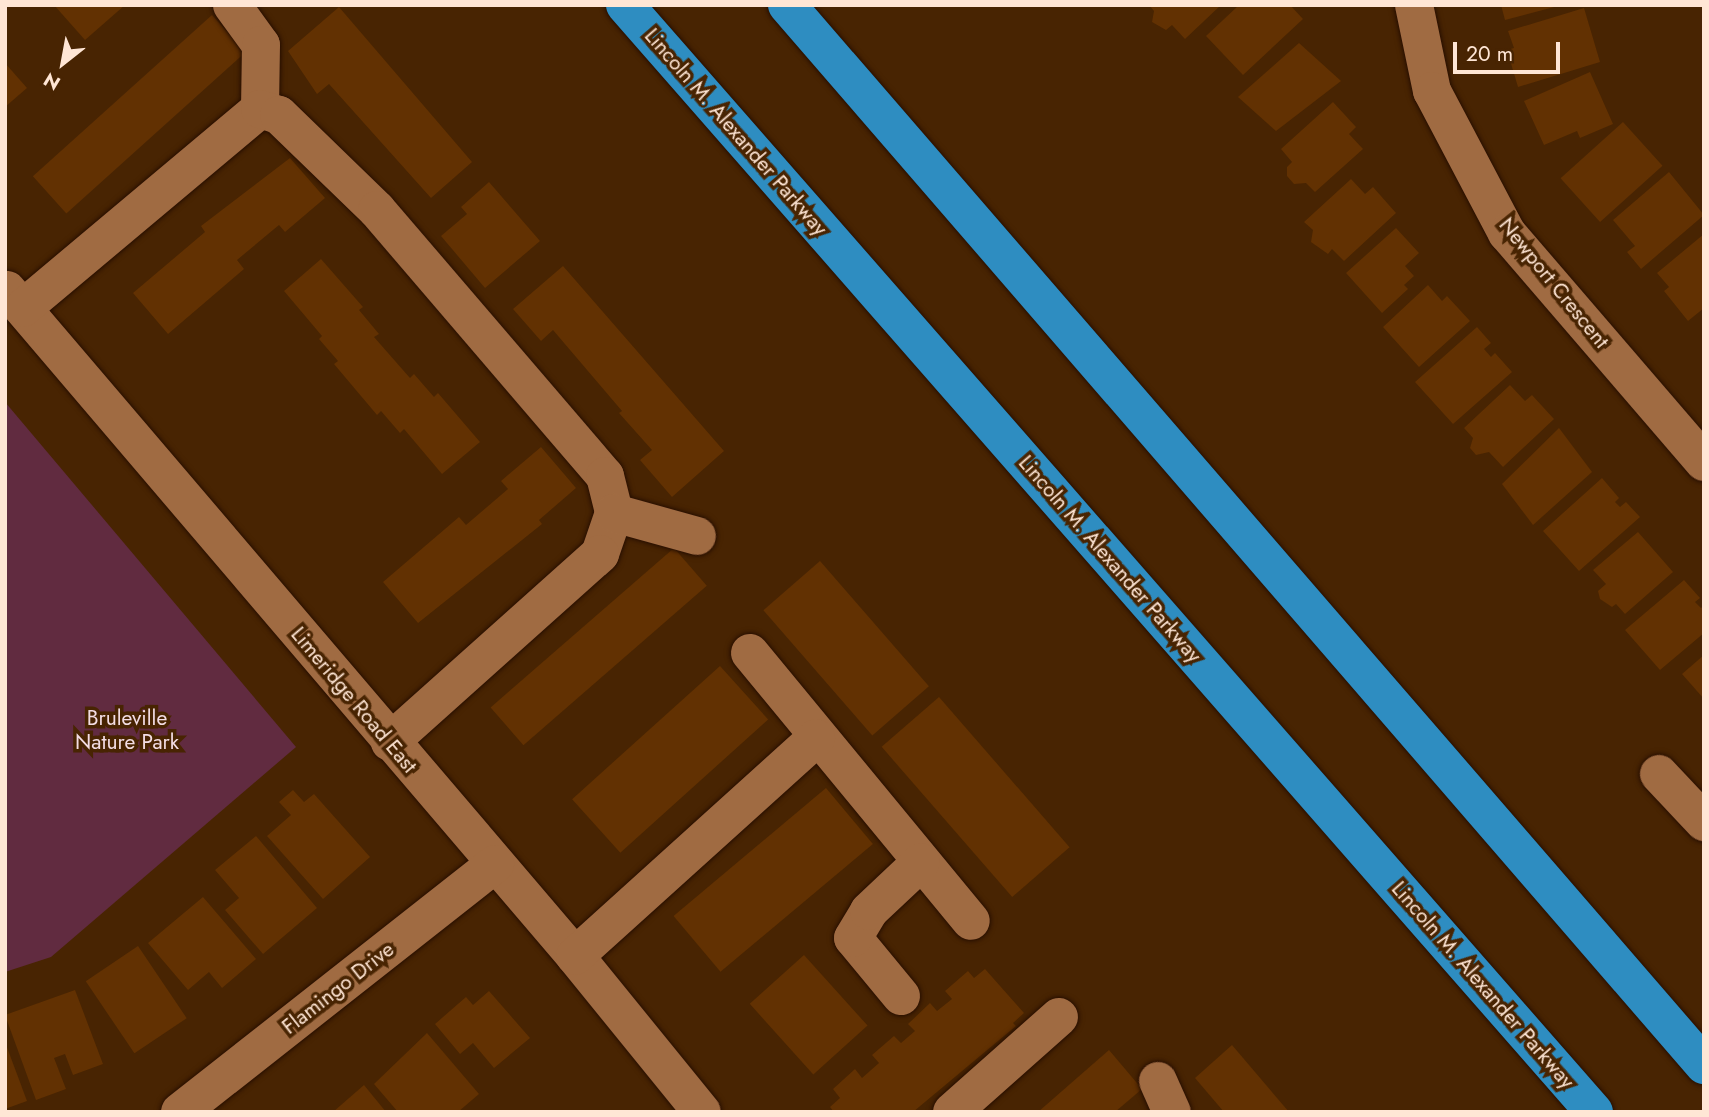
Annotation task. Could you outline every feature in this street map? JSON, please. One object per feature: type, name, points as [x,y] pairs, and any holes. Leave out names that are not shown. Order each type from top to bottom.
[{"type":"highway","name":"Lincoln M. Alexander Parkway","points":[[625,5],[1594,1112]]},
{"type":"highway","points":[[787,5],[1704,1065]]},
{"type":"street","points":[[233,5],[261,45],[260,109]]},
{"type":"street","name":"Newport Crescent","points":[[1413,5],[1432,91],[1507,233],[1704,462]]},
{"type":"street","points":[[14,299],[260,109]]},
{"type":"street","points":[[260,109],[279,115],[377,209],[605,475],[614,513],[600,554],[390,742]]},
{"type":"street","name":"Limeridge Road East","points":[[14,299],[575,956],[702,1112]]},
{"type":"street","points":[[614,513],[697,536]]},
{"type":"street","points":[[751,653],[816,738],[971,921]]},
{"type":"street","points":[[575,956],[816,738]]},
{"type":"street","points":[[1659,774],[1704,822]]},
{"type":"street","points":[[901,996],[853,938],[869,911],[921,862]]},
{"type":"street","name":"Flamingo Drive","points":[[180,1112],[495,864]]},
{"type":"street","points":[[952,1112],[1059,1017]]},
{"type":"green space","name":"Bruleville Nature Park","points":[[5,402],[296,747],[51,957],[5,972]]},
{"type":"building","points":[[54,5],[125,5],[85,40]]},
{"type":"building","points":[[1149,5],[1221,5],[1185,39],[1172,25],[1166,30],[1152,22],[1154,11]]},
{"type":"building","points":[[1239,5],[1290,5],[1303,19],[1243,75],[1206,36]]},
{"type":"building","points":[[1501,5],[1558,5],[1558,6],[1505,20]]},
{"type":"building","points":[[339,7],[472,162],[431,198],[329,84],[317,94],[288,51]]},
{"type":"building","points":[[1584,8],[1600,62],[1518,87],[1507,50],[1514,48],[1508,31]]},
{"type":"building","points":[[212,15],[245,52],[66,213],[33,176]]},
{"type":"building","points":[[1299,43],[1341,81],[1276,131],[1238,97]]},
{"type":"building","points":[[5,63],[27,88],[5,107]]},
{"type":"building","points":[[1590,72],[1613,124],[1580,138],[1577,131],[1544,145],[1524,101]]},
{"type":"building","points":[[1333,102],[1356,127],[1349,134],[1363,149],[1315,192],[1306,183],[1294,184],[1287,176],[1287,167],[1292,162],[1281,149]]},
{"type":"building","points":[[1623,122],[1662,166],[1600,222],[1561,178]]},
{"type":"building","points":[[290,158],[325,198],[285,232],[279,225],[237,260],[244,269],[168,334],[133,293],[205,232],[201,226]]},
{"type":"building","points":[[1669,172],[1704,215],[1641,269],[1627,252],[1635,246],[1613,220]]},
{"type":"building","points":[[1351,179],[1365,194],[1373,187],[1396,213],[1344,261],[1332,249],[1328,254],[1311,242],[1313,230],[1304,222]]},
{"type":"building","points":[[489,182],[540,241],[485,288],[441,236],[467,214],[461,207]]},
{"type":"building","points":[[1396,228],[1419,253],[1405,266],[1414,276],[1404,285],[1408,289],[1382,313],[1346,273]]},
{"type":"building","points":[[1704,234],[1704,308],[1688,321],[1664,291],[1669,287],[1657,273]]},
{"type":"building","points":[[321,259],[363,307],[359,310],[379,334],[374,337],[410,378],[414,374],[434,397],[438,393],[480,442],[442,474],[404,429],[400,433],[381,411],[377,415],[334,364],[338,361],[319,339],[322,336],[284,291]]},
{"type":"building","points":[[563,266],[724,451],[672,497],[640,460],[652,450],[619,413],[622,411],[553,330],[541,341],[513,309]]},
{"type":"building","points":[[1428,285],[1442,301],[1447,296],[1470,321],[1419,367],[1383,327]]},
{"type":"building","points":[[1477,327],[1491,343],[1484,349],[1491,357],[1495,353],[1512,372],[1453,424],[1415,382]]},
{"type":"building","points":[[1510,385],[1525,401],[1532,395],[1554,419],[1503,467],[1489,452],[1476,455],[1470,448],[1473,438],[1464,428]]},
{"type":"building","points":[[1559,428],[1592,472],[1533,525],[1502,484]]},
{"type":"building","points":[[541,447],[576,488],[539,520],[542,524],[418,623],[383,582],[459,517],[466,525],[508,489],[501,481]]},
{"type":"building","points":[[1602,478],[1619,498],[1615,502],[1620,507],[1626,502],[1640,517],[1579,571],[1543,531]]},
{"type":"building","points":[[1638,532],[1673,572],[1625,614],[1616,604],[1612,607],[1600,599],[1598,591],[1606,584],[1593,570]]},
{"type":"building","points":[[674,548],[707,586],[523,745],[491,707]]},
{"type":"building","points":[[820,561],[929,686],[872,735],[763,610]]},
{"type":"building","points":[[1684,580],[1700,598],[1695,602],[1701,608],[1704,605],[1704,633],[1660,670],[1625,630]]},
{"type":"building","points":[[1704,655],[1704,699],[1682,674]]},
{"type":"building","points":[[720,666],[768,720],[620,853],[572,799]]},
{"type":"building","points":[[939,697],[1070,847],[1012,897],[882,747]]},
{"type":"building","points":[[826,788],[873,844],[720,972],[674,916]]},
{"type":"building","points":[[293,790],[304,802],[314,794],[370,857],[323,899],[267,836],[291,815],[279,802]]},
{"type":"building","points":[[256,836],[317,908],[263,954],[225,910],[239,898],[215,870]]},
{"type":"building","points":[[203,897],[256,959],[222,988],[209,972],[188,990],[148,943]]},
{"type":"building","points":[[138,946],[187,1018],[134,1053],[86,981]]},
{"type":"building","points":[[804,955],[868,1026],[813,1074],[750,1004]]},
{"type":"building","points":[[985,969],[1024,1013],[1013,1023],[1016,1026],[913,1112],[834,1112],[830,1107],[840,1098],[833,1089],[855,1069],[862,1078],[879,1063],[872,1055],[894,1036],[901,1043],[915,1031],[908,1024],[930,1003],[937,1011],[952,999],[945,991],[968,971],[974,978]]},
{"type":"building","points":[[75,990],[103,1064],[73,1075],[65,1054],[54,1058],[66,1089],[36,1100],[5,1015]]},
{"type":"building","points":[[489,991],[530,1038],[494,1068],[473,1043],[460,1054],[435,1024],[466,997],[473,1005]]},
{"type":"building","points":[[427,1033],[479,1094],[458,1112],[398,1112],[374,1084]]},
{"type":"building","points":[[5,1042],[27,1101],[5,1109]]},
{"type":"building","points":[[1232,1045],[1289,1112],[1224,1112],[1195,1078]]},
{"type":"building","points":[[1109,1050],[1142,1089],[1115,1112],[1038,1112]]},
{"type":"building","points":[[364,1085],[386,1112],[333,1112]]}]
